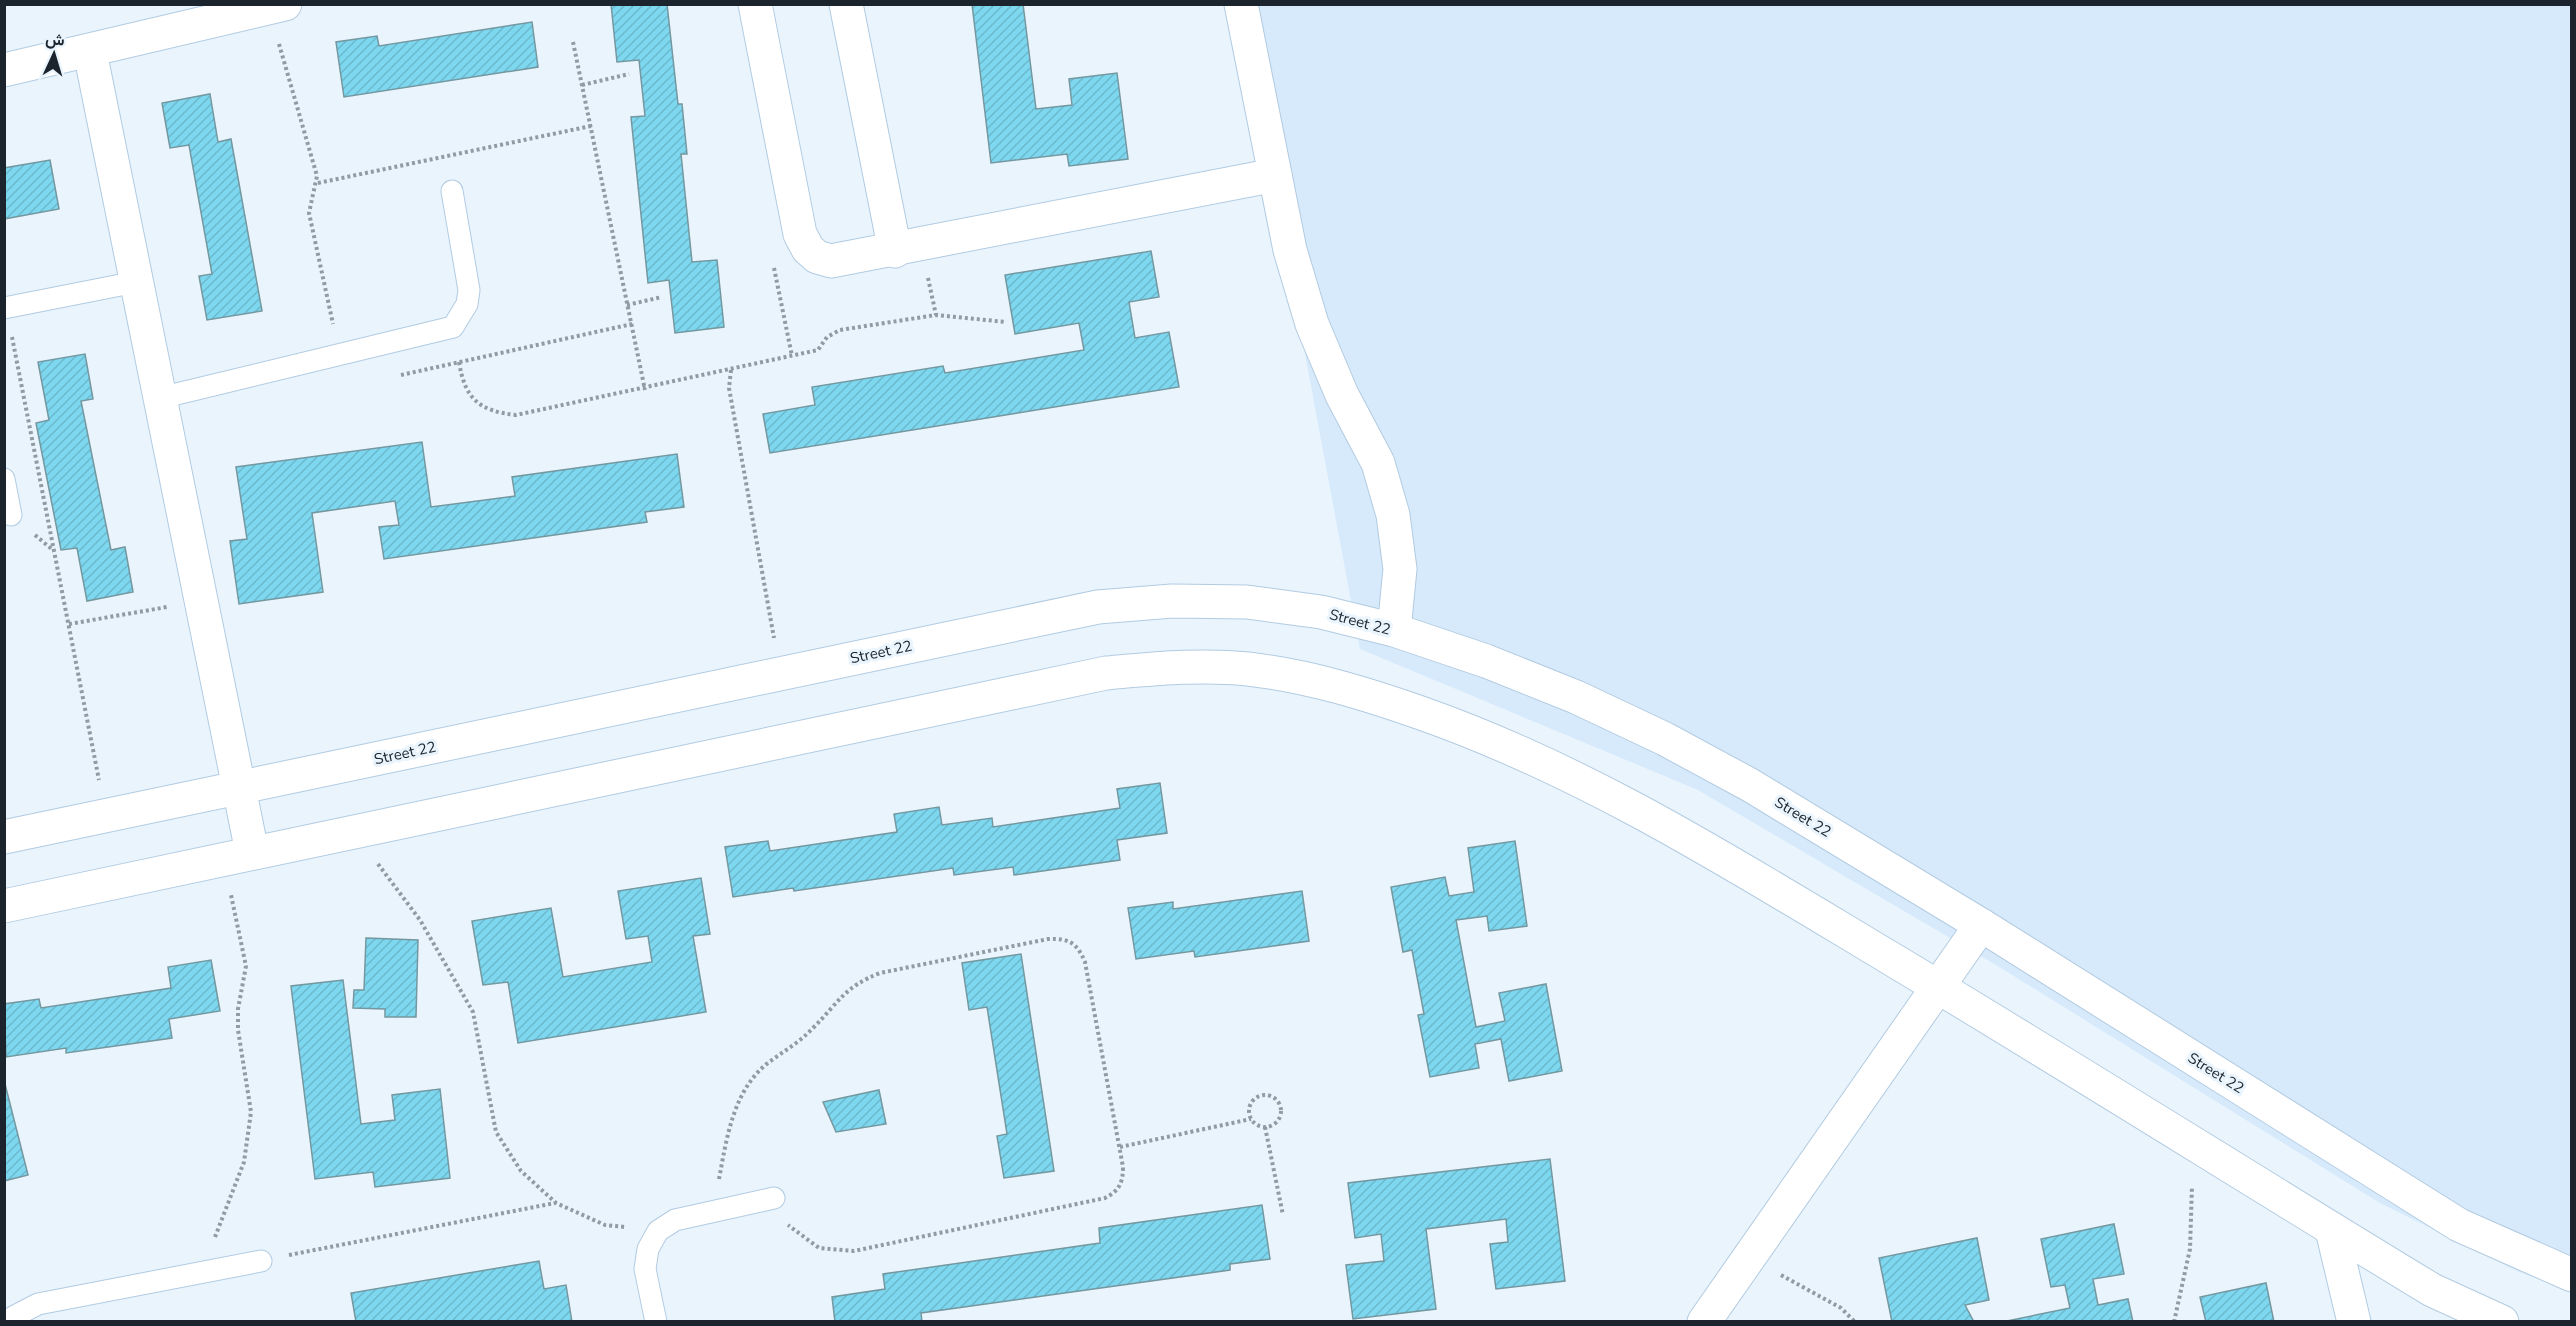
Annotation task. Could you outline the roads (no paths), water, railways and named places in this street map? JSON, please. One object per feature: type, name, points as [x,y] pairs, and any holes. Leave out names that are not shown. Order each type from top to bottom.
[{"type":"street","points":[[755,4],[800,234],[808,249],[817,257],[831,261],[895,251],[1275,175]]},
{"type":"street","points":[[846,4],[895,251]]},
{"type":"street","points":[[1241,4],[1290,250],[1312,324],[1342,395],[1378,463],[1393,515],[1400,569],[1394,630]]},
{"type":"street","points":[[4,70],[90,52],[277,6]]},
{"type":"street","points":[[90,52],[238,789],[237,856]]},
{"type":"street","name":"Street 22","points":[[4,837],[1098,607],[1172,601],[1247,602],[1311,610],[1394,630],[1486,661],[1556,689],[1665,739],[1750,786],[1981,925],[2459,1225],[2571,1275]]},
{"type":"street","points":[[4,906],[1106,674],[1176,666],[1245,669],[1314,680],[1380,699],[1467,729],[1550,764],[1632,805],[1938,987],[2432,1290],[2502,1322]]},
{"type":"street","points":[[1704,1322],[1981,925]]},
{"type":"street","points":[[2332,1230],[2354,1322]]},
{"type":"lane","points":[[159,398],[453,327],[467,303],[468,277],[452,191]]},
{"type":"lane","points":[[5,308],[136,282]]},
{"type":"lane","points":[[4,479],[11,515]]},
{"type":"lane","points":[[656,1322],[645,1269],[648,1249],[658,1231],[675,1220],[774,1198]]},
{"type":"lane","points":[[10,1322],[13,1317],[38,1304],[261,1261]]}]
